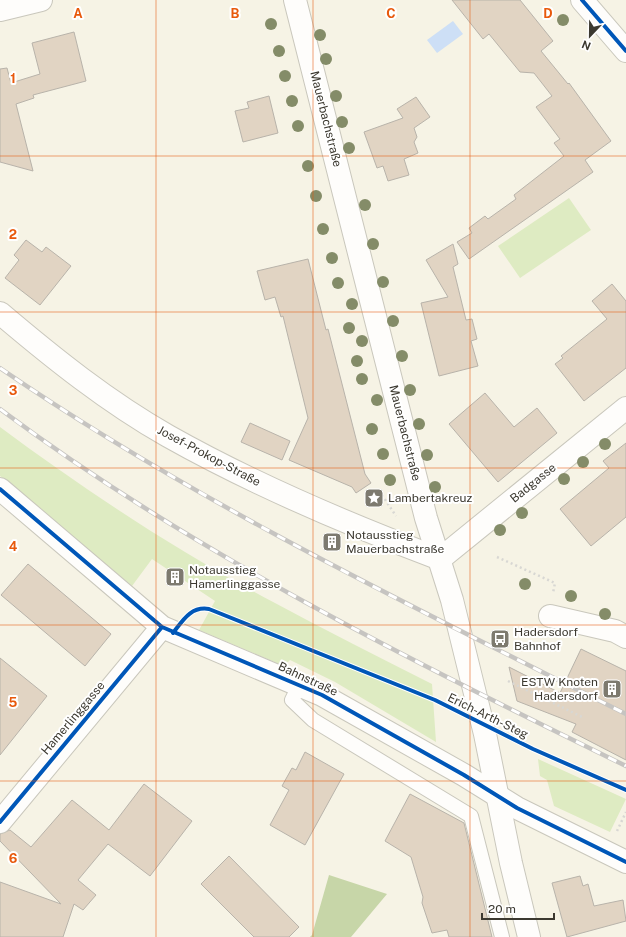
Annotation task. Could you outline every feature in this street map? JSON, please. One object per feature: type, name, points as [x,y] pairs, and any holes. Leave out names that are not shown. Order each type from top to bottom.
[{"type":"street","points":[[0,10],[41,0]]},
{"type":"street","name":"Mauerbachstraße","points":[[295,0],[426,518],[452,600],[529,937]]},
{"type":"street","points":[[582,0],[626,51]]},
{"type":"street","name":"Josef-Prokop-Straße","points":[[0,313],[104,395],[167,435],[252,481],[377,536],[440,559]]},
{"type":"street","name":"Badgasse","points":[[440,559],[626,408]]},
{"type":"street","name":"Bahnstraße","points":[[0,489],[162,627],[173,633],[300,684],[322,695],[517,808],[626,862]]},
{"type":"street","points":[[550,616],[615,632],[626,637]]},
{"type":"street","name":"Hamerlinggasse","points":[[0,822],[162,627]]},
{"type":"lane","points":[[300,684],[292,700],[313,720],[471,816],[502,937]]},
{"type":"path","points":[[382,495],[392,509]]},
{"type":"path","points":[[497,557],[554,583],[550,616]]},
{"type":"path","points":[[508,681],[582,717]]},
{"type":"path","points":[[617,830],[626,812]]},
{"type":"green space","points":[[569,198],[591,230],[520,278],[498,246]]},
{"type":"green space","points":[[0,427],[100,498],[239,584],[432,684],[436,742],[335,682],[290,660],[284,666],[199,630],[215,601],[152,559],[132,586],[0,476]]},
{"type":"green space","points":[[538,759],[626,799],[610,832],[554,806],[547,780],[540,776]]},
{"type":"green space","points":[[329,875],[387,894],[351,937],[310,937],[312,935]]},
{"type":"water","points":[[453,21],[463,34],[437,53],[427,40]]},
{"type":"building","points":[[452,0],[520,0],[553,41],[541,51],[568,84],[569,83],[611,141],[585,160],[593,172],[469,259],[457,242],[472,233],[469,228],[485,216],[488,219],[516,199],[514,195],[564,156],[554,143],[560,139],[536,107],[552,96],[534,73],[520,72],[489,34],[483,39]]},
{"type":"building","points":[[74,32],[86,81],[33,95],[34,98],[16,104],[33,171],[0,162],[0,69],[7,68],[11,83],[40,74],[32,43]]},
{"type":"building","points":[[269,96],[278,133],[243,142],[235,111],[249,108],[247,102]]},
{"type":"building","points":[[416,97],[430,117],[414,128],[417,137],[414,142],[418,153],[404,159],[409,175],[388,181],[383,166],[377,168],[364,132],[403,118],[397,109]]},
{"type":"building","points":[[26,240],[42,252],[46,247],[71,266],[40,305],[5,278],[19,260],[14,255]]},
{"type":"building","points":[[453,244],[458,264],[453,267],[466,320],[472,319],[477,339],[471,341],[478,366],[439,376],[421,303],[448,297],[426,260]]},
{"type":"building","points":[[308,259],[326,330],[328,329],[365,474],[371,483],[356,493],[352,487],[289,460],[308,418],[283,316],[281,317],[275,297],[265,300],[257,271]]},
{"type":"building","points":[[612,284],[626,301],[626,368],[584,401],[555,364],[563,358],[561,356],[607,319],[592,301]]},
{"type":"building","points":[[485,393],[514,427],[537,408],[557,433],[498,482],[449,424]]},
{"type":"building","points":[[250,423],[290,441],[282,460],[241,442]]},
{"type":"building","points":[[626,443],[626,517],[591,546],[560,509],[609,468],[603,461]]},
{"type":"building","points":[[28,564],[111,634],[85,666],[1,595]]},
{"type":"building","points":[[581,649],[626,671],[626,760],[572,732],[576,724],[517,701],[509,667],[560,693]]},
{"type":"building","points":[[0,658],[47,696],[0,755]]},
{"type":"building","points":[[305,752],[344,774],[305,845],[270,825],[289,790],[282,786],[292,768],[296,770]]},
{"type":"building","points":[[144,784],[192,821],[150,876],[108,844],[78,880],[96,895],[83,910],[74,904],[63,937],[0,937],[0,882],[61,904],[0,841],[0,834],[10,830],[31,847],[72,800],[109,830]]},
{"type":"building","points":[[410,794],[464,823],[492,937],[449,937],[447,930],[432,933],[422,903],[423,897],[411,857],[385,841]]},
{"type":"building","points":[[229,856],[299,927],[289,937],[254,937],[201,884]]},
{"type":"building","points":[[580,876],[583,886],[588,884],[594,906],[623,900],[626,921],[567,937],[552,883]]},
{"type":"railway","points":[[0,368],[75,417],[228,509],[386,593],[626,714]]},
{"type":"railway","points":[[0,409],[73,461],[149,511],[304,602],[464,686],[626,766]]},
{"type":"cycle path","points":[[582,0],[626,51]]},
{"type":"cycle path","points":[[0,489],[162,627],[322,695],[464,775],[517,808],[626,862]]},
{"type":"cycle path","name":"Erich-Arth-Steg","points":[[173,633],[184,619],[192,612],[209,609],[435,700],[533,749],[626,790]]},
{"type":"cycle path","points":[[0,822],[162,627]]},
{"type":"place","name":"Lambertakreuz","points":[[374,498]]},
{"type":"place","name":"Notausstieg Mauerbachstraße","points":[[332,542]]},
{"type":"place","name":"Notausstieg Hamerlinggasse","points":[[175,577]]},
{"type":"place","name":"Hadersdorf Bahnhof","points":[[500,639]]},
{"type":"place","name":"ESTW Knoten Hadersdorf","points":[[612,689]]}]
